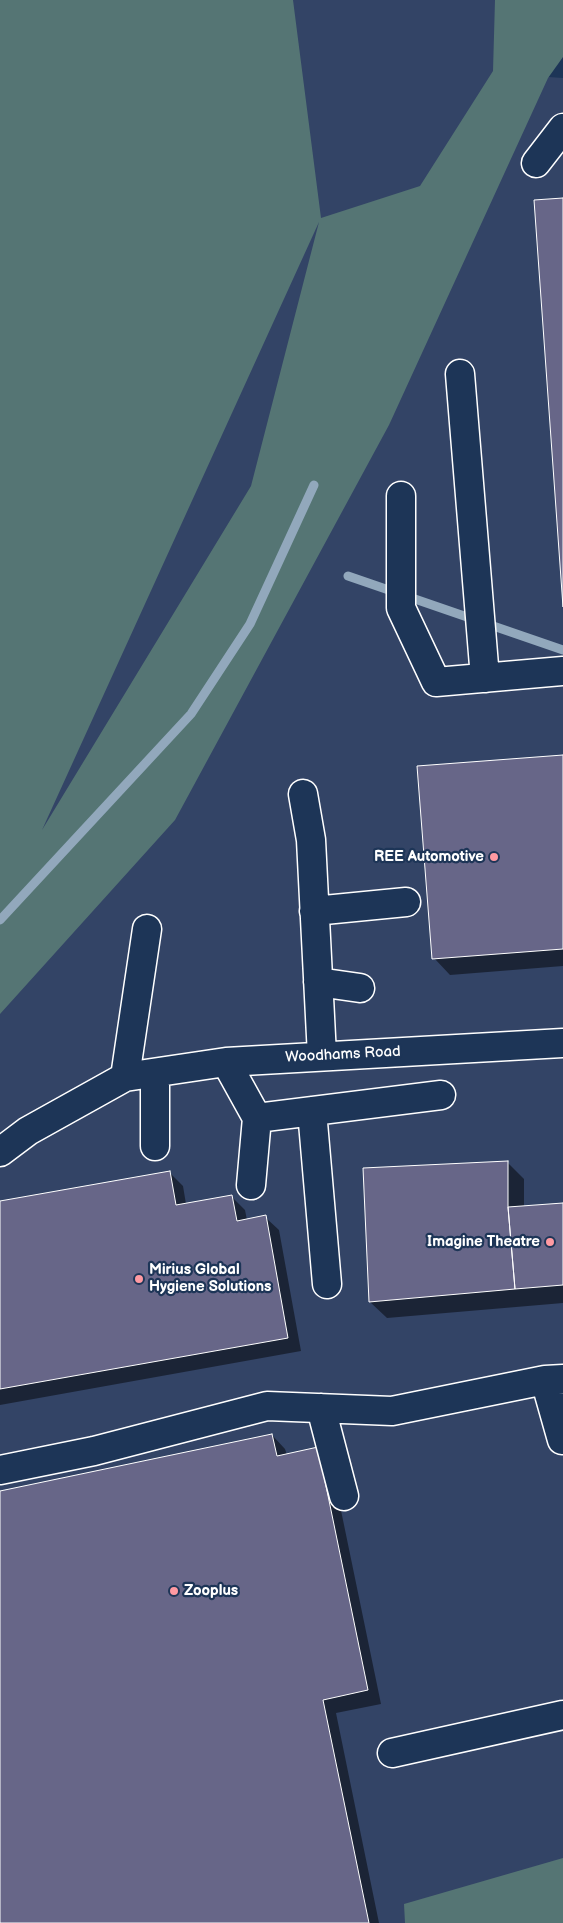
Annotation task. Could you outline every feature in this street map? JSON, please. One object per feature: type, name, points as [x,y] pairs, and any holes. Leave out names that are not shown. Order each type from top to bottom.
[{"type":"street","points":[[536,163],[563,128]]},
{"type":"street","points":[[460,374],[485,678]]},
{"type":"street","points":[[401,496],[401,608],[436,682],[563,671]]},
{"type":"street","points":[[303,794],[311,840],[322,1056]]},
{"type":"street","points":[[314,911],[406,902]]},
{"type":"street","points":[[125,1077],[147,929]]},
{"type":"street","points":[[318,982],[360,988]]},
{"type":"street","name":"Woodhams Road","points":[[0,1152],[28,1131],[125,1077],[226,1062],[563,1043]]},
{"type":"street","points":[[226,1062],[257,1118],[251,1185]]},
{"type":"street","points":[[155,1072],[155,1146]]},
{"type":"street","points":[[257,1118],[441,1094]]},
{"type":"street","points":[[312,1111],[327,1284]]},
{"type":"street","points":[[0,1470],[94,1452],[267,1406],[392,1411],[554,1380],[562,1440]]},
{"type":"street","points":[[321,1408],[344,1496]]},
{"type":"street","points":[[392,1753],[563,1715]]},
{"type":"shaded area","points":[[0,0],[563,0],[563,49],[548,77],[563,78],[563,1923],[0,1923]]},
{"type":"green space","points":[[0,0],[293,0],[321,218],[420,186],[493,71],[495,0],[563,0],[563,57],[548,78],[389,425],[175,820],[0,1014]],"holes":[[[319,222],[251,486],[42,830]]]},
{"type":"green space","points":[[563,1858],[563,1923],[405,1923],[404,1904]]},
{"type":"building","points":[[563,198],[563,607],[534,200]]},
{"type":"building","name":"REE Automotive","points":[[563,755],[563,949],[432,959],[417,766]]},
{"type":"building","points":[[508,1161],[508,1207],[515,1289],[369,1302],[363,1168]]},
{"type":"building","name":"Mirius Global Hygiene Solutions","points":[[170,1171],[176,1205],[232,1195],[237,1221],[266,1215],[288,1338],[0,1389],[0,1201]]},
{"type":"building","points":[[563,1203],[563,1285],[515,1289],[508,1207]]},
{"type":"building","name":"Zooplus","points":[[272,1434],[277,1456],[318,1447],[368,1690],[323,1700],[369,1923],[0,1923],[0,1491]]},
{"type":"waterway","points":[[0,920],[191,714],[250,624],[314,485]]},
{"type":"waterway","points":[[348,576],[563,650]]},
{"type":"place","name":"REE Automotive","points":[[494,857]]},
{"type":"place","name":"Imagine Theatre","points":[[550,1242]]},
{"type":"place","name":"Mirius Global Hygiene Solutions","points":[[139,1279]]},
{"type":"place","name":"Zooplus","points":[[174,1591]]}]
